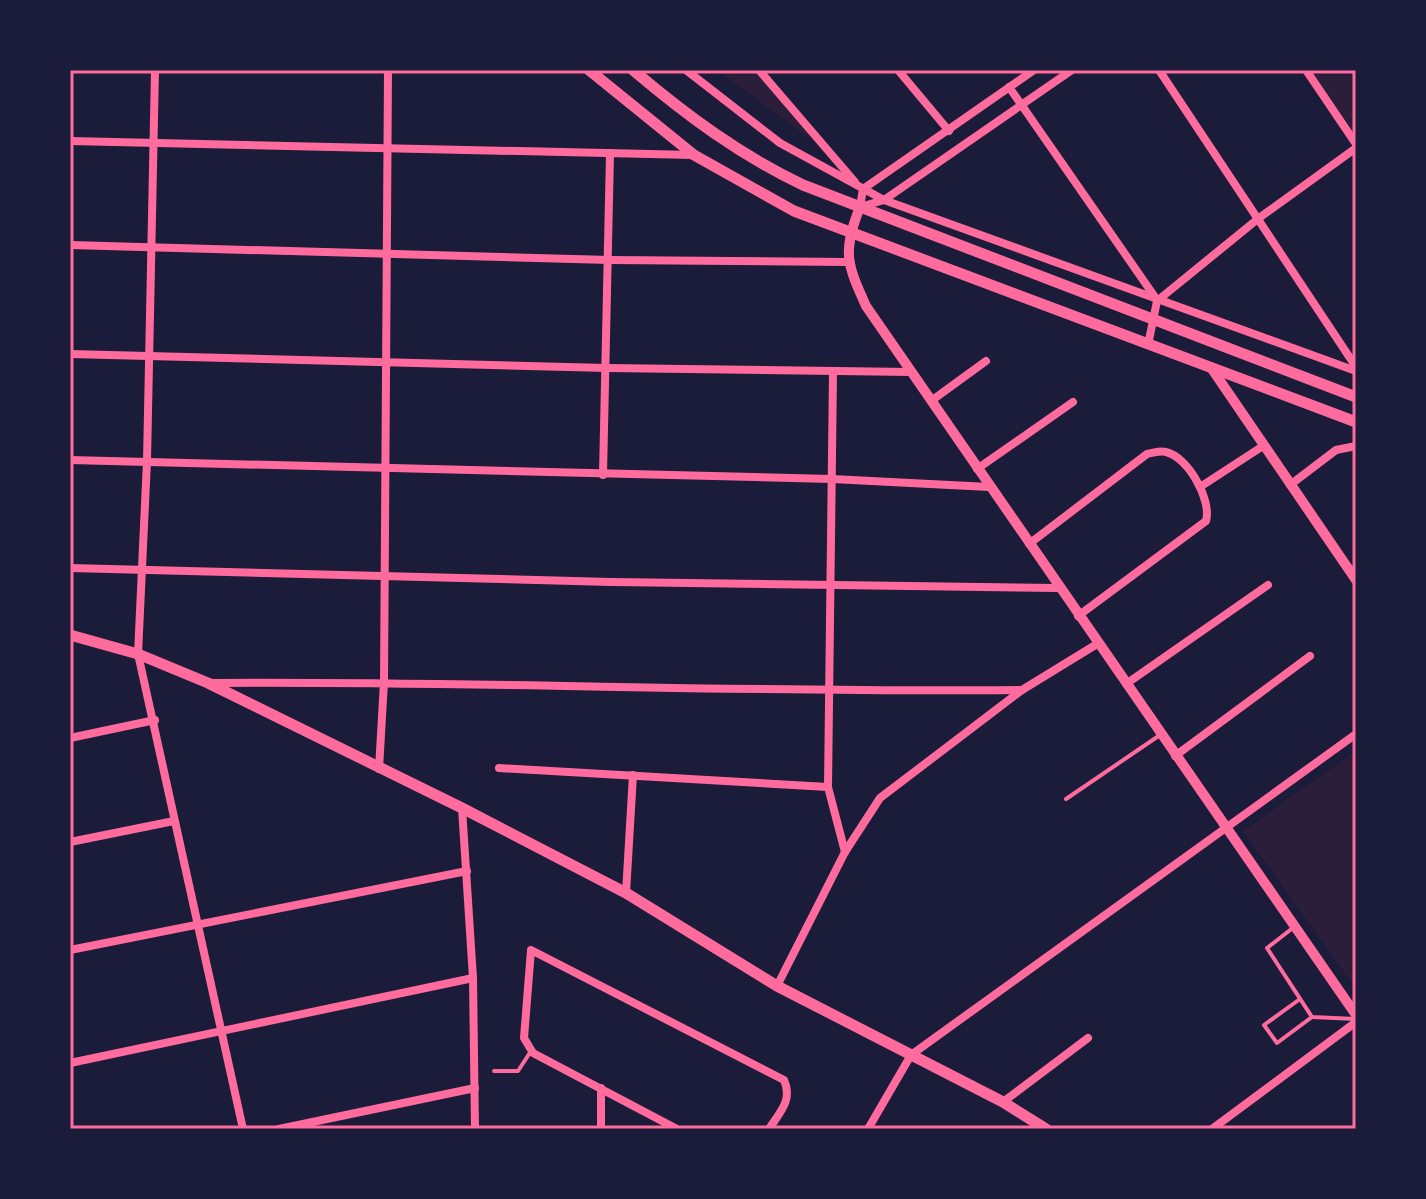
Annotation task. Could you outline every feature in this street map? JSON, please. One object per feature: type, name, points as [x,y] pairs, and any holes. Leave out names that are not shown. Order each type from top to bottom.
[{"type":"main road","points":[[589,70],[694,155],[780,204],[849,234],[1356,422]]},
{"type":"main road","points":[[633,70],[677,106],[760,164],[860,207],[1356,397]]},
{"type":"main road","points":[[70,635],[138,654],[208,683],[379,770],[462,808],[626,893],[777,986],[1003,1102],[1046,1129]]},
{"type":"street","points":[[155,70],[147,461],[138,654],[243,1129]]},
{"type":"street","points":[[379,770],[384,682],[388,70]]},
{"type":"street","points":[[686,70],[780,143],[884,200],[1157,301],[1356,369]]},
{"type":"street","points":[[759,70],[861,188],[860,207],[849,234],[846,262],[866,306],[1224,828],[1296,925],[1356,1019],[1212,1129]]},
{"type":"street","points":[[898,70],[949,131]]},
{"type":"street","points":[[861,188],[949,131],[1034,70]]},
{"type":"street","points":[[860,207],[884,200],[1072,70]]},
{"type":"street","points":[[1159,70],[1356,369]]},
{"type":"street","points":[[1157,301],[1259,218],[1356,146],[1306,70]]},
{"type":"street","points":[[1009,87],[1157,301],[1148,345]]},
{"type":"street","points":[[70,141],[154,140],[694,155]]},
{"type":"street","points":[[603,475],[610,153]]},
{"type":"street","points":[[70,245],[610,260],[846,262]]},
{"type":"street","points":[[70,354],[607,368],[911,372]]},
{"type":"street","points":[[931,401],[986,361]]},
{"type":"street","points":[[1212,369],[1356,580]]},
{"type":"street","points":[[833,372],[828,787],[845,852]]},
{"type":"street","points":[[977,469],[1073,402]]},
{"type":"street","points":[[1200,487],[1263,446]]},
{"type":"street","points":[[1290,485],[1336,450],[1356,446]]},
{"type":"street","points":[[1029,544],[1147,454],[1162,450],[1175,455],[1200,487],[1209,510],[1206,521],[1078,616]]},
{"type":"street","points":[[70,460],[832,479],[989,487]]},
{"type":"street","points":[[70,568],[384,577],[1058,588]]},
{"type":"street","points":[[1126,684],[1268,585]]},
{"type":"street","points":[[777,986],[845,852],[880,798],[1022,690],[1097,644]]},
{"type":"street","points":[[1175,756],[1310,656]]},
{"type":"street","points":[[208,683],[384,682],[829,693],[1022,690]]},
{"type":"street","points":[[70,738],[155,720]]},
{"type":"street","points":[[868,1129],[911,1055],[1356,734]]},
{"type":"street","points":[[499,768],[828,787]]},
{"type":"street","points":[[626,893],[633,775]]},
{"type":"street","points":[[462,808],[473,978],[475,1129]]},
{"type":"street","points":[[70,842],[174,821]]},
{"type":"street","points":[[70,950],[198,922],[467,871]]},
{"type":"street","points":[[677,1129],[529,1049],[524,1038],[531,950],[784,1080],[789,1090],[788,1100],[769,1129]]},
{"type":"street","points":[[70,1063],[220,1028],[473,978]]},
{"type":"street","points":[[1003,1102],[1088,1038]]},
{"type":"street","points":[[279,1129],[475,1088]]},
{"type":"street","points":[[601,1088],[601,1129]]},
{"type":"lane","points":[[1066,799],[1160,735]]},
{"type":"lane","points":[[1296,925],[1267,948],[1312,1017]]},
{"type":"lane","points":[[1300,999],[1264,1025],[1277,1043],[1312,1017],[1356,1019]]},
{"type":"lane","points":[[494,1071],[518,1071],[529,1049]]},
{"type":"shaded area","points":[[717,70],[756,70],[816,143]]},
{"type":"shaded area","points":[[1309,70],[1356,70],[1356,134],[1353,135]]},
{"type":"shaded area","points":[[1356,751],[1356,989],[1243,831]]}]
